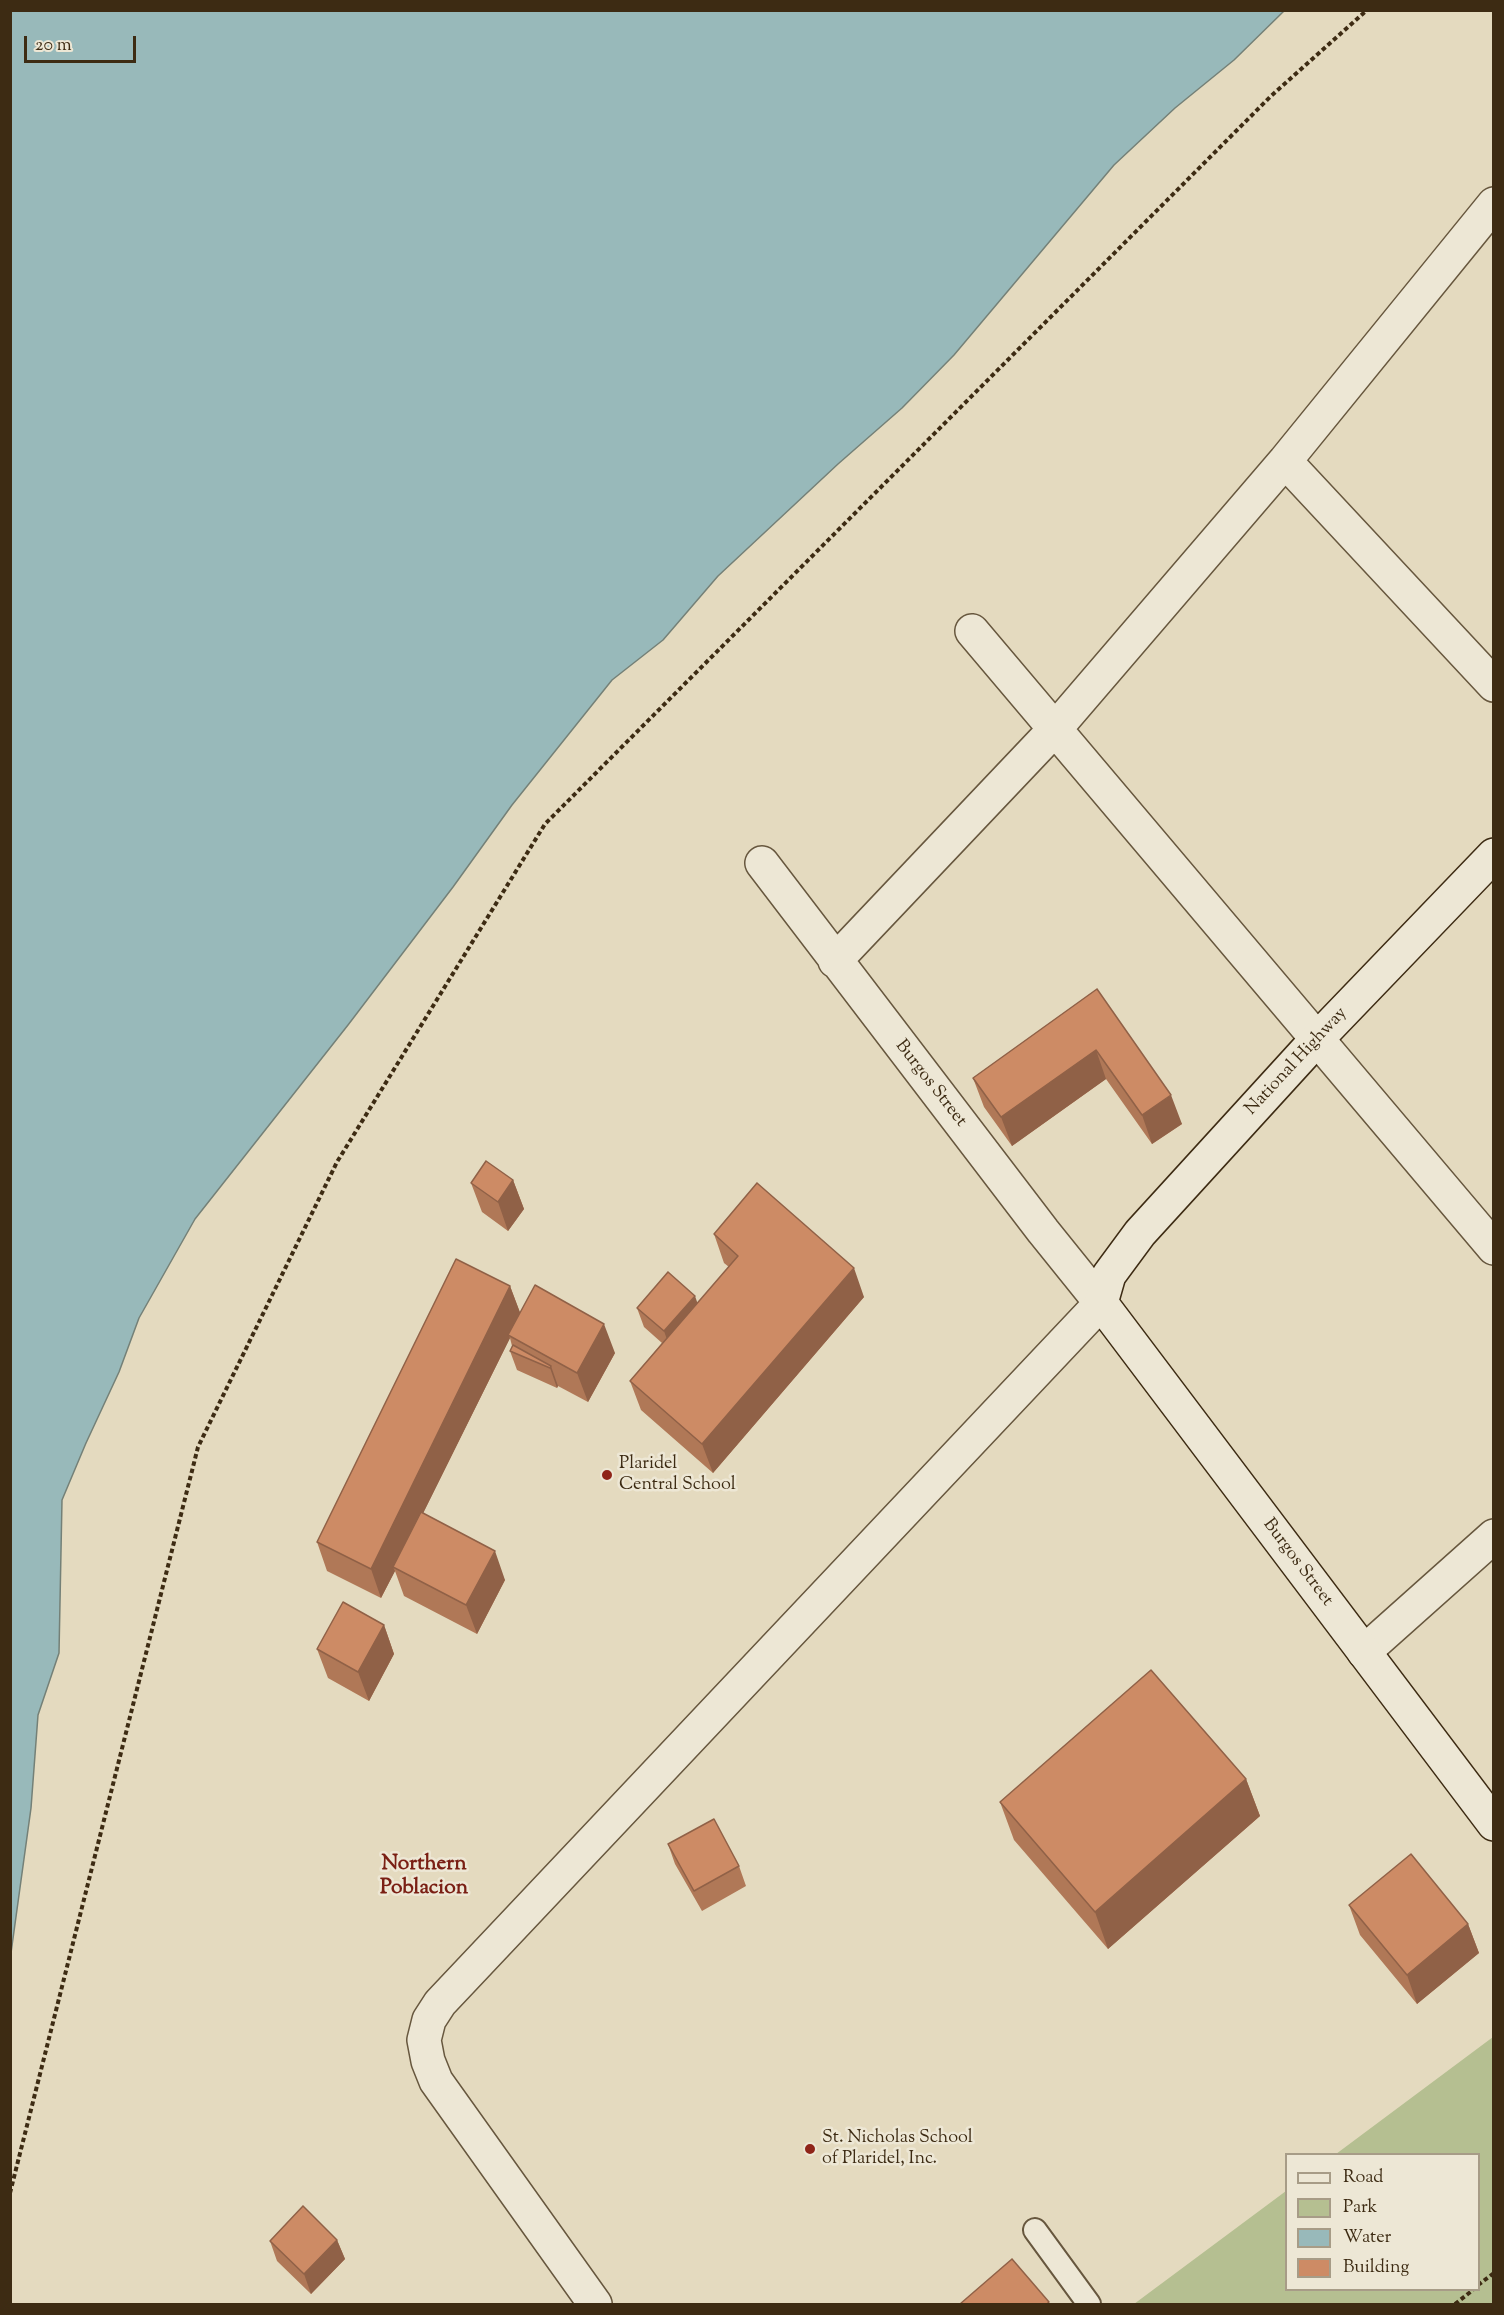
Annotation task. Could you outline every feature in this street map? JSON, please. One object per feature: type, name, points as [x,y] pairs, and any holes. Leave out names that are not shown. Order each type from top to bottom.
[{"type":"street","points":[[835,961],[1055,729],[1285,462],[1494,204]]},
{"type":"street","points":[[1285,462],[1494,685]]},
{"type":"street","points":[[972,631],[1494,1248]]},
{"type":"street","name":"National Highway","points":[[595,2304],[436,2081],[428,2061],[424,2040],[429,2020],[440,2003],[1105,1289],[1140,1233],[1318,1038],[1494,855]]},
{"type":"street","name":"Burgos Street","points":[[762,862],[835,961],[1043,1231],[1105,1289],[1364,1652],[1494,1824]]},
{"type":"street","points":[[1364,1652],[1494,1536]]},
{"type":"lane","points":[[1035,2230],[1089,2304]]},
{"type":"path","points":[[10,2193],[198,1447],[337,1162],[545,824],[1270,97],[1367,10]]},
{"type":"path","points":[[1480,2284],[1494,2273]]},
{"type":"path","points":[[1455,2304],[1471,2291]]},
{"type":"green space","points":[[1493,2037],[1493,2304],[1134,2304],[1285,2192],[1285,2291],[1480,2291],[1480,2153],[1337,2153]]},
{"type":"water","points":[[11,10],[1284,11],[1234,60],[1175,108],[1114,165],[954,355],[902,408],[718,576],[663,640],[612,680],[512,805],[348,1025],[195,1219],[139,1318],[119,1372],[62,1500],[59,1653],[38,1715],[31,1808],[11,1953]]},
{"type":"building","points":[[1097,989],[1171,1095],[1142,1115],[1096,1050],[1001,1117],[973,1078]]},
{"type":"building","points":[[486,1161],[513,1180],[498,1202],[471,1183]]},
{"type":"building","points":[[757,1183],[854,1268],[702,1444],[630,1381],[738,1256],[714,1234]]},
{"type":"building","points":[[456,1259],[510,1286],[371,1569],[317,1542]]},
{"type":"building","points":[[668,1272],[695,1296],[664,1331],[637,1308]]},
{"type":"building","points":[[535,1285],[604,1324],[577,1373],[508,1335]]},
{"type":"building","points":[[513,1345],[551,1366],[550,1368],[510,1351]]},
{"type":"building","points":[[421,1512],[495,1551],[466,1605],[393,1567]]},
{"type":"building","points":[[343,1602],[384,1625],[358,1672],[317,1649]]},
{"type":"building","points":[[1151,1670],[1246,1779],[1095,1912],[1000,1802]]},
{"type":"building","points":[[714,1819],[739,1866],[694,1891],[668,1844]]},
{"type":"building","points":[[1411,1854],[1468,1924],[1407,1975],[1349,1905]]},
{"type":"building","points":[[303,2206],[337,2240],[304,2274],[270,2241]]},
{"type":"building","points":[[1012,2259],[1049,2302],[1047,2304],[960,2304]]},
{"type":"place","name":"Plaridel Central School","points":[[607,1475]]},
{"type":"place","name":"St. Nicholas School of Plaridel, Inc.","points":[[810,2149]]},
{"type":"district","name":"Northern Poblacion","points":[[424,1877]]}]
